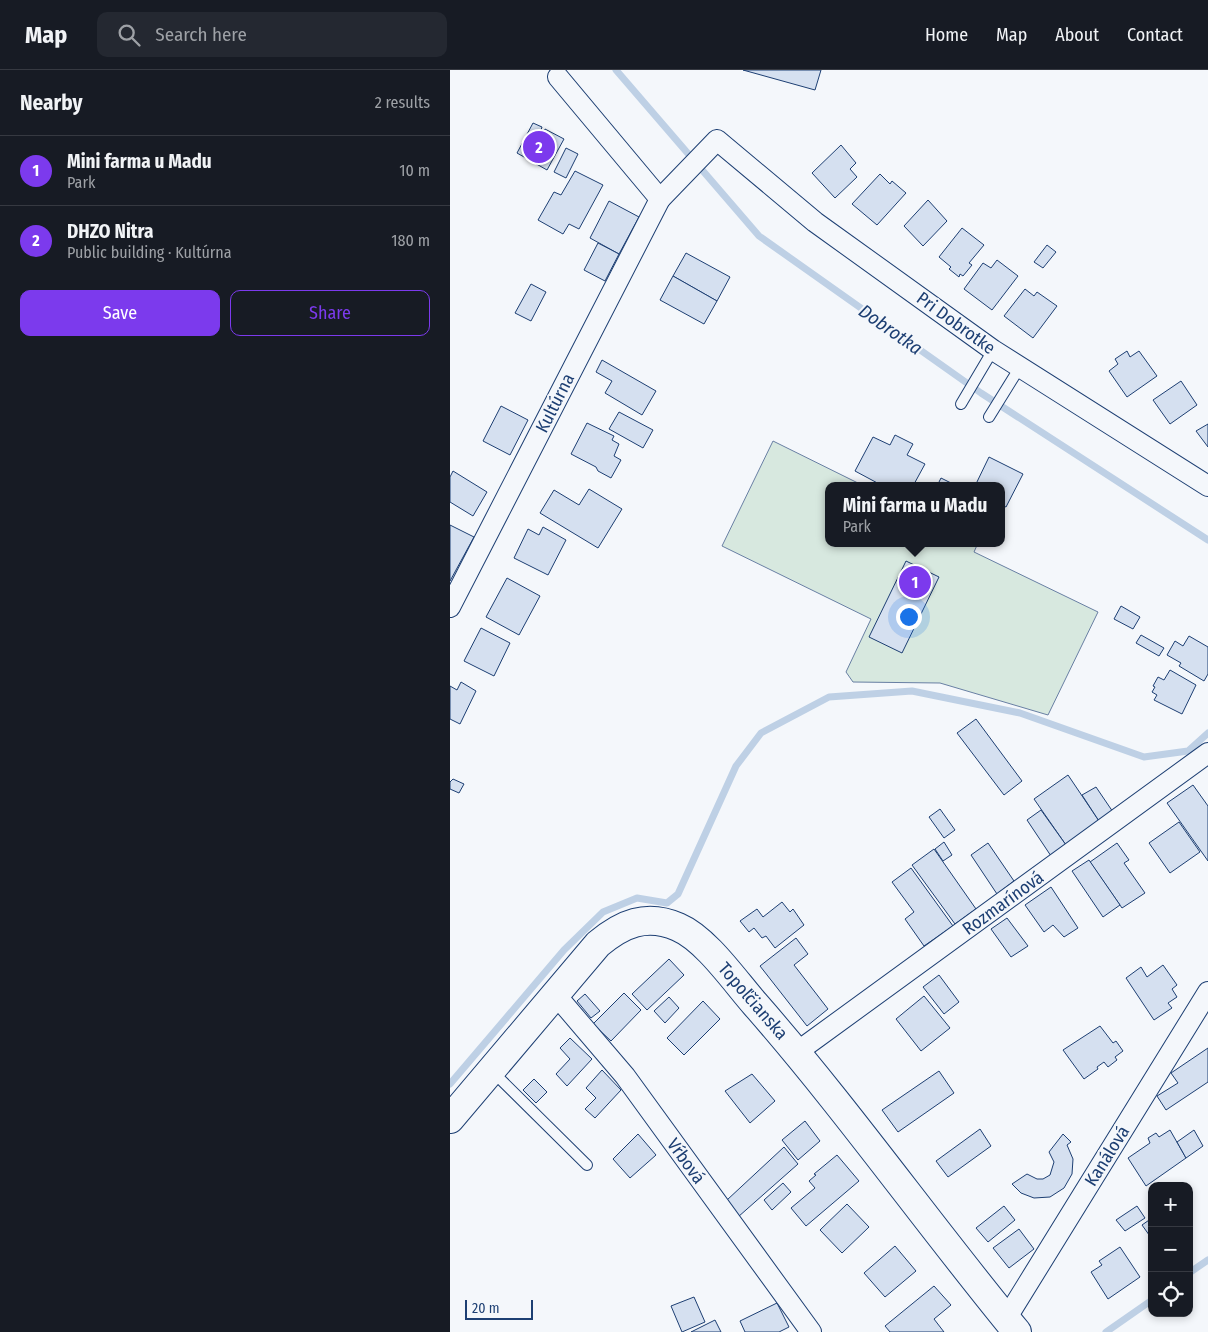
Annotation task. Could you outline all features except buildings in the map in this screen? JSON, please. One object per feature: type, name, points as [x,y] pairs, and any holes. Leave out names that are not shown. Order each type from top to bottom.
[{"type":"street","points":[[558,77],[660,199]]},
{"type":"street","name":"Kultúrna","points":[[450,607],[660,199],[716,140]]},
{"type":"street","name":"Pri Dobrotke","points":[[716,140],[815,222],[993,350],[1208,486]]},
{"type":"street","name":"Rozmarínová","points":[[797,1052],[1208,754]]},
{"type":"street","name":"Topoľčianska","points":[[450,1119],[598,944],[615,930],[627,924],[643,921],[676,926],[694,936],[797,1052],[1012,1326]]},
{"type":"street","name":"Kanálová","points":[[1012,1326],[1208,992]]},
{"type":"street","name":"Vŕbová","points":[[555,994],[625,1076],[811,1332]]},
{"type":"lane","points":[[961,404],[993,350]]},
{"type":"lane","points":[[989,417],[1020,367]]},
{"type":"lane","points":[[492,1070],[587,1166]]},
{"type":"shaded area","points":[[773,441],[856,482],[825,482],[825,547],[976,547],[974,552],[1098,612],[1048,715],[940,683],[853,682],[846,672],[871,619],[722,546]]},
{"type":"waterway","name":"Dobrotka","points":[[616,70],[759,236],[981,393],[1208,540]]},
{"type":"waterway","points":[[450,1084],[564,950],[603,912],[637,898],[667,903],[678,894],[736,766],[761,733],[829,697],[912,691],[1020,713],[1144,757],[1188,751],[1208,733]]},
{"type":"waterway","points":[[1190,1272],[1208,1260]]},
{"type":"waterway","points":[[1106,1332],[1148,1303]]},
{"type":"place","name":"DHZO Nitra","points":[[539,147]]},
{"type":"place","name":"Mini farma u Madu","points":[[915,582]]}]
